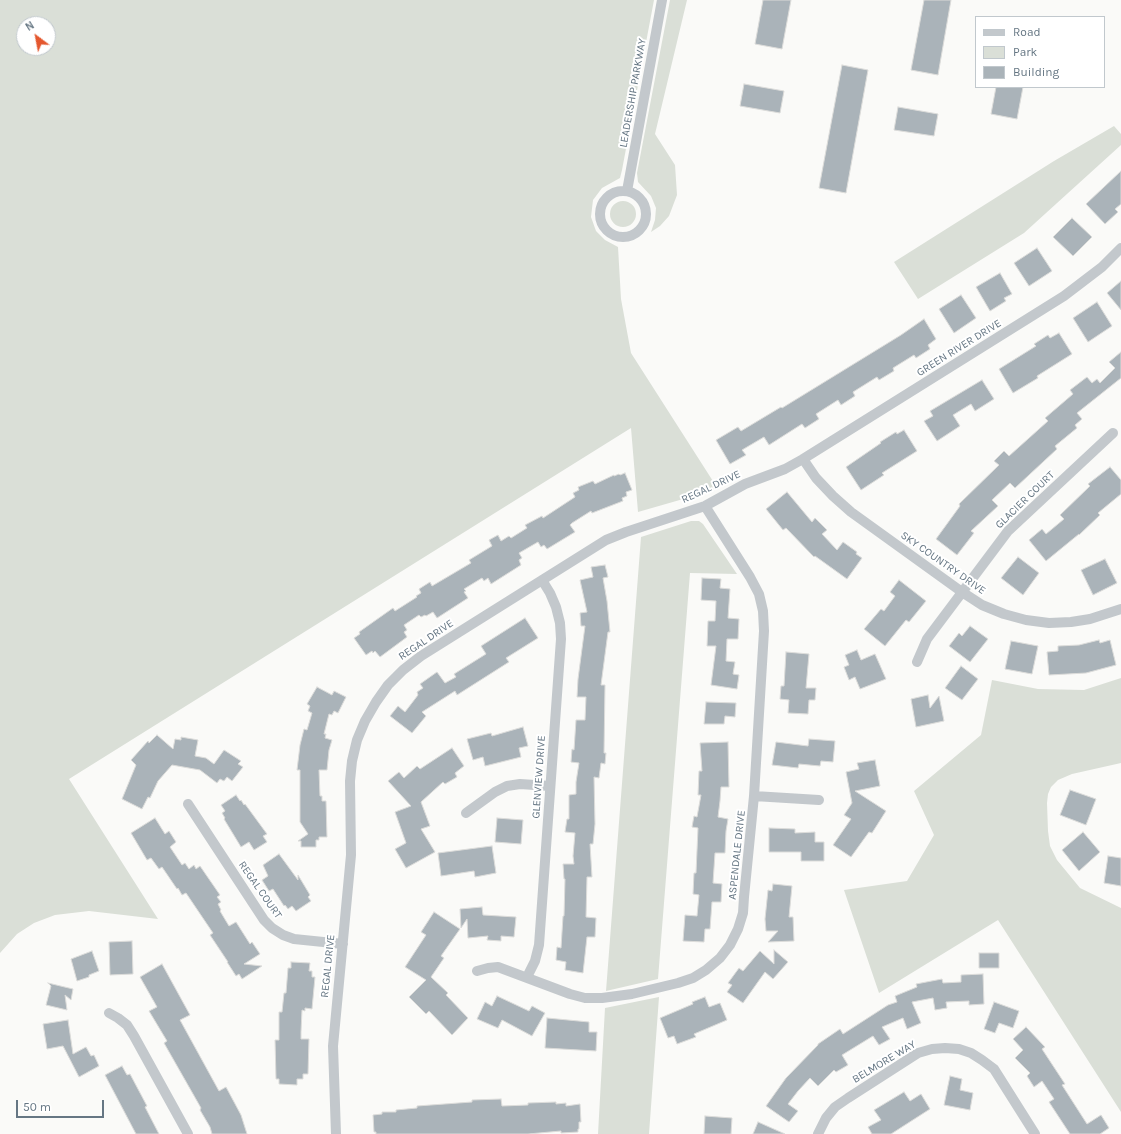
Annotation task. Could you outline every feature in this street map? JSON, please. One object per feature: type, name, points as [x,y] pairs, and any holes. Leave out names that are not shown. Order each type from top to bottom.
[{"type":"street","name":"LEADERSHIP PARKWAY","points":[[627,191],[662,0]]},
{"type":"street","points":[[627,191],[640,198],[645,205],[646,220],[643,227],[631,236],[616,236],[605,229],[601,223],[600,209],[608,197],[613,193],[627,191]]},
{"type":"street","name":"GREEN RIVER DRIVE","points":[[803,459],[1064,296],[1102,267],[1121,248]]},
{"type":"street","name":"GLACIER COURT","points":[[917,662],[927,639],[1008,531],[1113,433]]},
{"type":"street","name":"REGAL DRIVE","points":[[336,1134],[333,1046],[351,855],[350,781],[352,761],[357,740],[365,721],[380,696],[388,685],[403,670],[421,656],[606,540],[705,506],[745,484],[785,469],[803,459]]},
{"type":"street","name":"SKY COUNTRY DRIVE","points":[[803,459],[824,487],[851,512],[982,605],[1004,614],[1026,620],[1049,622],[1071,622],[1090,619],[1121,609]]},
{"type":"street","name":"ASPENDALE DRIVE","points":[[477,970],[498,967],[570,994],[585,998],[602,998],[632,994],[693,978],[706,970],[720,958],[730,945],[738,929],[743,913],[754,796],[764,631],[763,611],[759,594],[705,506]]},
{"type":"street","name":"GLENVIEW DRIVE","points":[[527,977],[535,961],[539,946],[561,639],[560,623],[556,607],[542,580]]},
{"type":"street","points":[[466,813],[495,792],[507,786],[520,784],[550,786]]},
{"type":"street","points":[[754,796],[819,800]]},
{"type":"street","name":"REGAL COURT","points":[[188,804],[264,920],[272,928],[283,935],[294,939],[342,944]]},
{"type":"street","points":[[109,1014],[118,1018],[127,1025],[188,1134]]},
{"type":"street","name":"BELMORE WAY","points":[[818,1134],[826,1118],[835,1107],[848,1098],[918,1053],[932,1049],[945,1048],[959,1049],[971,1053],[994,1070],[1035,1134]]},
{"type":"green space","points":[[0,0],[654,0],[620,178],[602,188],[593,200],[591,217],[596,231],[605,240],[618,247],[621,299],[631,353],[718,489],[638,512],[631,428],[69,779],[158,919],[89,911],[55,915],[34,923],[17,934],[0,953]]},
{"type":"green space","points":[[670,0],[687,0],[655,134],[675,165],[677,195],[669,216],[660,226],[651,232],[655,220],[656,208],[651,196],[638,182],[637,173]]},
{"type":"green space","points":[[1114,126],[1121,134],[1121,145],[1024,233],[918,299],[894,262],[1054,161]]},
{"type":"green space","points":[[623,201],[632,205],[636,214],[632,223],[623,227],[614,223],[610,214],[614,205]]},
{"type":"green space","points":[[691,521],[699,521],[703,524],[737,574],[690,573],[658,979],[606,991],[641,537]]},
{"type":"green space","points":[[1121,678],[1121,763],[1072,774],[1058,780],[1051,787],[1048,794],[1047,803],[1050,846],[1057,860],[1080,888],[1121,908],[1121,1112],[998,920],[879,993],[844,890],[907,881],[934,835],[914,791],[981,735],[992,680],[1038,689],[1084,690]]},
{"type":"green space","points":[[659,997],[649,1134],[598,1134],[605,1008]]},
{"type":"building","points":[[763,0],[791,0],[782,49],[755,44]]},
{"type":"building","points":[[924,0],[951,0],[938,75],[911,70]]},
{"type":"building","points":[[842,65],[868,70],[846,193],[819,188]]},
{"type":"building","points":[[744,84],[784,91],[780,113],[740,106]]},
{"type":"building","points":[[996,88],[1023,88],[1017,119],[991,114]]},
{"type":"building","points":[[898,107],[938,114],[934,136],[894,130]]},
{"type":"building","points":[[1121,171],[1121,204],[1115,209],[1118,212],[1105,224],[1086,204]]},
{"type":"building","points":[[1072,218],[1092,237],[1073,256],[1053,237]]},
{"type":"building","points":[[1037,248],[1052,271],[1029,286],[1014,263]]},
{"type":"building","points":[[1000,273],[1012,294],[1004,298],[1006,301],[990,311],[976,287]]},
{"type":"building","points":[[1121,281],[1121,310],[1107,293]]},
{"type":"building","points":[[961,295],[976,318],[954,333],[939,309]]},
{"type":"building","points":[[1097,302],[1112,326],[1088,342],[1073,318]]},
{"type":"building","points":[[924,319],[936,339],[928,345],[930,349],[916,358],[914,355],[893,368],[894,371],[879,380],[877,377],[853,392],[855,396],[841,405],[838,400],[816,414],[819,419],[805,428],[802,424],[769,445],[764,437],[742,450],[746,455],[730,464],[716,440],[738,427],[741,431],[781,407],[782,408],[901,335]]},
{"type":"building","points":[[1059,333],[1072,354],[1037,376],[1038,378],[1013,393],[999,369],[1036,346],[1034,344],[1048,335],[1050,338]]},
{"type":"building","points":[[1121,352],[1121,378],[1077,413],[1082,419],[1075,425],[1077,428],[1055,446],[1057,449],[1015,488],[1010,483],[992,500],[998,506],[971,531],[974,533],[957,555],[936,539],[960,506],[959,504],[999,465],[994,461],[1004,451],[1009,456],[1048,421],[1045,418],[1073,394],[1070,390],[1087,377],[1092,383],[1097,379],[1100,383],[1115,368],[1109,362]]},
{"type":"building","points":[[982,380],[994,399],[975,411],[971,404],[953,415],[960,426],[937,441],[924,421],[933,416],[930,411]]},
{"type":"building","points":[[904,430],[917,451],[882,473],[884,475],[861,490],[846,467],[881,443],[880,442],[896,432],[897,434]]},
{"type":"building","points":[[1110,467],[1121,480],[1121,494],[1098,513],[1100,515],[1079,535],[1046,561],[1029,540],[1042,529],[1046,534],[1064,519],[1060,515],[1090,486],[1088,484]]},
{"type":"building","points":[[625,473],[632,490],[626,492],[627,496],[622,498],[623,501],[592,513],[591,511],[572,523],[570,525],[575,532],[547,549],[544,545],[541,547],[538,542],[519,553],[522,558],[519,560],[521,565],[491,584],[488,578],[484,581],[482,578],[464,589],[466,591],[464,592],[468,598],[437,618],[433,612],[426,616],[421,617],[419,615],[404,625],[407,630],[404,632],[407,637],[380,657],[375,651],[373,653],[372,651],[366,655],[354,638],[360,634],[359,632],[393,608],[395,611],[417,597],[416,596],[421,593],[419,589],[430,582],[432,586],[471,563],[469,560],[492,546],[489,540],[498,535],[501,541],[509,536],[511,538],[527,528],[525,525],[542,516],[543,518],[575,497],[573,493],[579,490],[578,487],[593,481],[595,484],[614,475]]},
{"type":"building","points":[[787,492],[812,522],[815,518],[827,530],[822,534],[837,550],[843,542],[857,552],[856,554],[862,558],[847,579],[815,556],[814,557],[786,528],[783,530],[766,509]]},
{"type":"building","points":[[1018,557],[1039,573],[1023,595],[1001,578]]},
{"type":"building","points":[[1105,559],[1117,583],[1093,595],[1081,570]]},
{"type":"building","points":[[605,565],[608,577],[603,578],[610,632],[608,632],[601,685],[605,685],[604,753],[606,753],[605,764],[601,763],[599,778],[594,777],[595,824],[593,844],[590,844],[592,877],[587,877],[586,917],[596,918],[595,937],[587,937],[583,973],[565,970],[566,962],[556,960],[557,947],[561,948],[564,916],[565,879],[563,864],[574,864],[573,856],[575,833],[565,832],[567,819],[569,819],[569,795],[576,794],[579,763],[571,762],[572,749],[574,750],[576,720],[585,720],[586,697],[577,697],[585,626],[581,626],[580,613],[587,612],[580,580],[593,577],[591,567]]},
{"type":"building","points":[[702,578],[721,579],[720,588],[730,589],[728,618],[739,619],[738,639],[727,639],[726,661],[735,662],[733,674],[739,675],[737,689],[711,685],[716,646],[707,646],[708,621],[715,621],[716,601],[701,600]]},
{"type":"building","points":[[899,580],[926,601],[909,622],[906,620],[885,646],[864,629],[881,609],[884,611],[895,596],[890,592]]},
{"type":"building","points":[[525,618],[538,638],[506,658],[509,662],[457,695],[455,691],[422,712],[426,716],[412,733],[390,716],[398,706],[405,712],[418,695],[417,692],[423,688],[420,684],[437,672],[445,683],[456,677],[454,674],[486,654],[481,646]]},
{"type":"building","points":[[970,626],[988,639],[970,662],[949,646],[959,633],[962,636]]},
{"type":"building","points":[[1099,640],[1100,643],[1110,640],[1116,665],[1086,673],[1049,675],[1047,652],[1058,651],[1058,646],[1079,645]]},
{"type":"building","points":[[1011,641],[1038,646],[1032,674],[1005,669]]},
{"type":"building","points":[[857,650],[861,660],[875,654],[886,679],[860,689],[855,677],[849,680],[844,667],[849,665],[845,655]]},
{"type":"building","points":[[786,652],[809,654],[806,688],[816,688],[815,700],[809,700],[808,714],[788,713],[789,700],[780,699],[781,686],[784,686]]},
{"type":"building","points":[[961,666],[978,679],[962,700],[945,688]]},
{"type":"building","points":[[317,687],[332,695],[334,691],[346,697],[338,713],[334,711],[332,715],[329,714],[324,734],[326,734],[325,738],[332,740],[329,750],[327,770],[319,770],[320,796],[322,796],[322,801],[326,801],[327,837],[319,837],[319,840],[316,840],[316,847],[301,847],[301,841],[298,841],[308,834],[300,822],[300,770],[297,770],[300,745],[304,729],[307,730],[312,713],[308,711],[310,706],[307,704]]},
{"type":"building","points":[[928,695],[930,708],[939,696],[944,721],[916,727],[911,699]]},
{"type":"building","points":[[706,702],[736,703],[735,717],[725,716],[724,724],[704,724]]},
{"type":"building","points":[[523,727],[528,746],[519,748],[521,757],[485,766],[483,757],[473,760],[467,739],[491,733],[492,736]]},
{"type":"building","points":[[157,735],[173,749],[175,739],[181,740],[181,737],[198,740],[195,756],[206,758],[214,764],[224,750],[241,761],[238,764],[243,767],[232,781],[227,777],[224,781],[220,779],[217,783],[200,770],[172,765],[158,781],[150,798],[148,797],[142,809],[122,799],[136,765],[131,760],[148,741],[149,743]]},
{"type":"building","points":[[809,739],[835,741],[833,762],[821,761],[820,766],[799,764],[798,768],[772,765],[776,742],[808,746]]},
{"type":"building","points":[[728,742],[729,787],[721,787],[718,817],[728,819],[725,853],[715,853],[713,883],[722,884],[721,902],[712,902],[710,929],[705,929],[704,942],[683,941],[685,915],[697,916],[699,895],[693,894],[694,873],[696,873],[698,828],[692,827],[694,816],[697,817],[701,795],[698,795],[699,771],[702,771],[700,743]]},
{"type":"building","points":[[452,748],[464,766],[455,773],[457,777],[445,784],[443,782],[421,802],[430,826],[421,829],[435,852],[406,868],[395,849],[406,843],[395,812],[411,806],[388,781],[399,772],[404,778],[417,766],[420,769]]},
{"type":"building","points":[[875,760],[880,786],[855,791],[886,811],[872,833],[869,832],[851,857],[833,845],[851,819],[844,815],[852,803],[846,772],[859,769],[857,763]]},
{"type":"building","points":[[1070,790],[1096,799],[1086,825],[1060,815]]},
{"type":"building","points":[[236,795],[244,805],[245,804],[267,834],[263,836],[267,842],[254,850],[249,842],[241,847],[222,813],[225,811],[221,805]]},
{"type":"building","points":[[155,818],[165,834],[169,831],[176,842],[170,847],[182,865],[185,863],[189,869],[194,865],[196,869],[200,866],[220,895],[217,897],[221,902],[218,904],[221,910],[220,911],[229,926],[236,922],[250,944],[252,942],[260,954],[244,964],[262,966],[242,979],[239,974],[236,976],[210,935],[213,933],[186,893],[182,895],[162,867],[159,869],[151,858],[147,860],[131,833]]},
{"type":"building","points":[[497,818],[523,820],[521,844],[495,842]]},
{"type":"building","points":[[769,828],[795,829],[795,833],[815,832],[815,842],[824,842],[824,861],[801,861],[801,852],[769,852]]},
{"type":"building","points":[[1083,832],[1100,852],[1079,871],[1062,850]]},
{"type":"building","points":[[492,846],[496,873],[475,877],[474,871],[441,876],[438,853]]},
{"type":"building","points":[[279,854],[298,880],[298,875],[310,895],[308,897],[311,901],[296,911],[292,906],[288,909],[285,905],[284,906],[273,889],[269,891],[262,880],[268,876],[263,865]]},
{"type":"building","points":[[1108,856],[1121,858],[1121,886],[1104,883]]},
{"type":"building","points":[[773,884],[792,886],[789,917],[793,917],[794,941],[768,942],[778,931],[766,931],[765,919],[768,890],[772,891]]},
{"type":"building","points":[[482,907],[483,915],[516,917],[514,937],[501,936],[501,941],[487,940],[488,936],[468,938],[467,919],[461,928],[460,909]]},
{"type":"building","points":[[434,912],[460,929],[441,956],[444,958],[431,977],[448,993],[446,995],[468,1018],[452,1035],[429,1011],[426,1014],[409,997],[426,980],[405,967],[426,935],[421,932]]},
{"type":"building","points":[[132,941],[133,974],[110,975],[109,942]]},
{"type":"building","points":[[774,950],[788,962],[773,979],[765,972],[743,1003],[727,992],[732,985],[728,983],[739,968],[743,971],[760,951],[774,964]]},
{"type":"building","points":[[92,951],[99,971],[89,975],[89,977],[77,981],[71,959]]},
{"type":"building","points":[[979,953],[999,953],[999,968],[979,968]]},
{"type":"building","points":[[291,962],[310,963],[309,971],[312,971],[312,977],[315,977],[312,1009],[305,1008],[305,1011],[302,1010],[301,1039],[309,1039],[308,1074],[303,1074],[303,1079],[297,1079],[297,1085],[279,1084],[279,1079],[276,1079],[275,1040],[279,1040],[279,1012],[282,1012],[284,993],[286,993],[288,968],[291,968]]},
{"type":"building","points":[[162,964],[190,1015],[180,1020],[219,1091],[226,1087],[241,1115],[247,1134],[212,1134],[210,1127],[200,1110],[201,1108],[164,1043],[167,1041],[149,1011],[157,1007],[140,977]]},
{"type":"building","points":[[983,974],[984,1004],[969,1005],[969,1001],[946,1002],[947,1008],[935,1010],[933,998],[912,1002],[921,1023],[907,1029],[903,1018],[882,1027],[890,1039],[879,1045],[873,1036],[842,1055],[848,1065],[836,1072],[834,1070],[818,1086],[810,1078],[788,1104],[798,1111],[789,1122],[766,1106],[786,1078],[818,1044],[840,1029],[843,1034],[888,1005],[897,1002],[895,996],[917,987],[916,984],[942,979],[943,983],[961,982],[961,975]]},
{"type":"building","points":[[48,983],[73,989],[71,1000],[65,995],[67,1010],[46,1005],[51,986]]},
{"type":"building","points":[[497,996],[529,1011],[532,1006],[545,1013],[532,1036],[502,1020],[498,1028],[477,1019],[485,1002],[492,1006]]},
{"type":"building","points":[[705,997],[709,1007],[720,1003],[727,1020],[694,1034],[696,1037],[677,1044],[674,1036],[668,1038],[660,1018],[693,1004],[692,1002]]},
{"type":"building","points":[[994,1002],[1019,1011],[1013,1028],[999,1023],[995,1033],[984,1029]]},
{"type":"building","points":[[547,1018],[589,1022],[589,1032],[597,1032],[596,1051],[545,1048]]},
{"type":"building","points":[[68,1020],[73,1054],[86,1047],[91,1056],[94,1055],[99,1066],[79,1077],[63,1046],[47,1049],[43,1024]]},
{"type":"building","points":[[1026,1027],[1045,1047],[1042,1049],[1065,1084],[1062,1085],[1087,1124],[1101,1115],[1109,1128],[1100,1134],[1070,1134],[1049,1102],[1054,1099],[1042,1081],[1034,1087],[1027,1076],[1030,1073],[1015,1058],[1023,1050],[1013,1039]]},
{"type":"building","points":[[122,1066],[127,1075],[130,1074],[147,1106],[145,1107],[159,1134],[136,1134],[105,1075]]},
{"type":"building","points":[[950,1076],[962,1079],[960,1090],[973,1093],[970,1110],[944,1105]]},
{"type":"building","points":[[904,1092],[910,1101],[921,1094],[930,1109],[891,1134],[872,1134],[868,1127],[881,1120],[874,1110]]},
{"type":"building","points":[[501,1099],[502,1106],[556,1102],[556,1104],[566,1103],[566,1106],[580,1104],[581,1122],[579,1122],[578,1132],[561,1133],[561,1131],[528,1134],[376,1134],[376,1132],[374,1132],[373,1115],[382,1114],[382,1112],[396,1112],[396,1110],[417,1108],[417,1106],[472,1102],[472,1100]]},
{"type":"building","points":[[705,1116],[732,1118],[731,1134],[704,1134]]},
{"type":"building","points":[[758,1122],[785,1134],[753,1134]]}]
